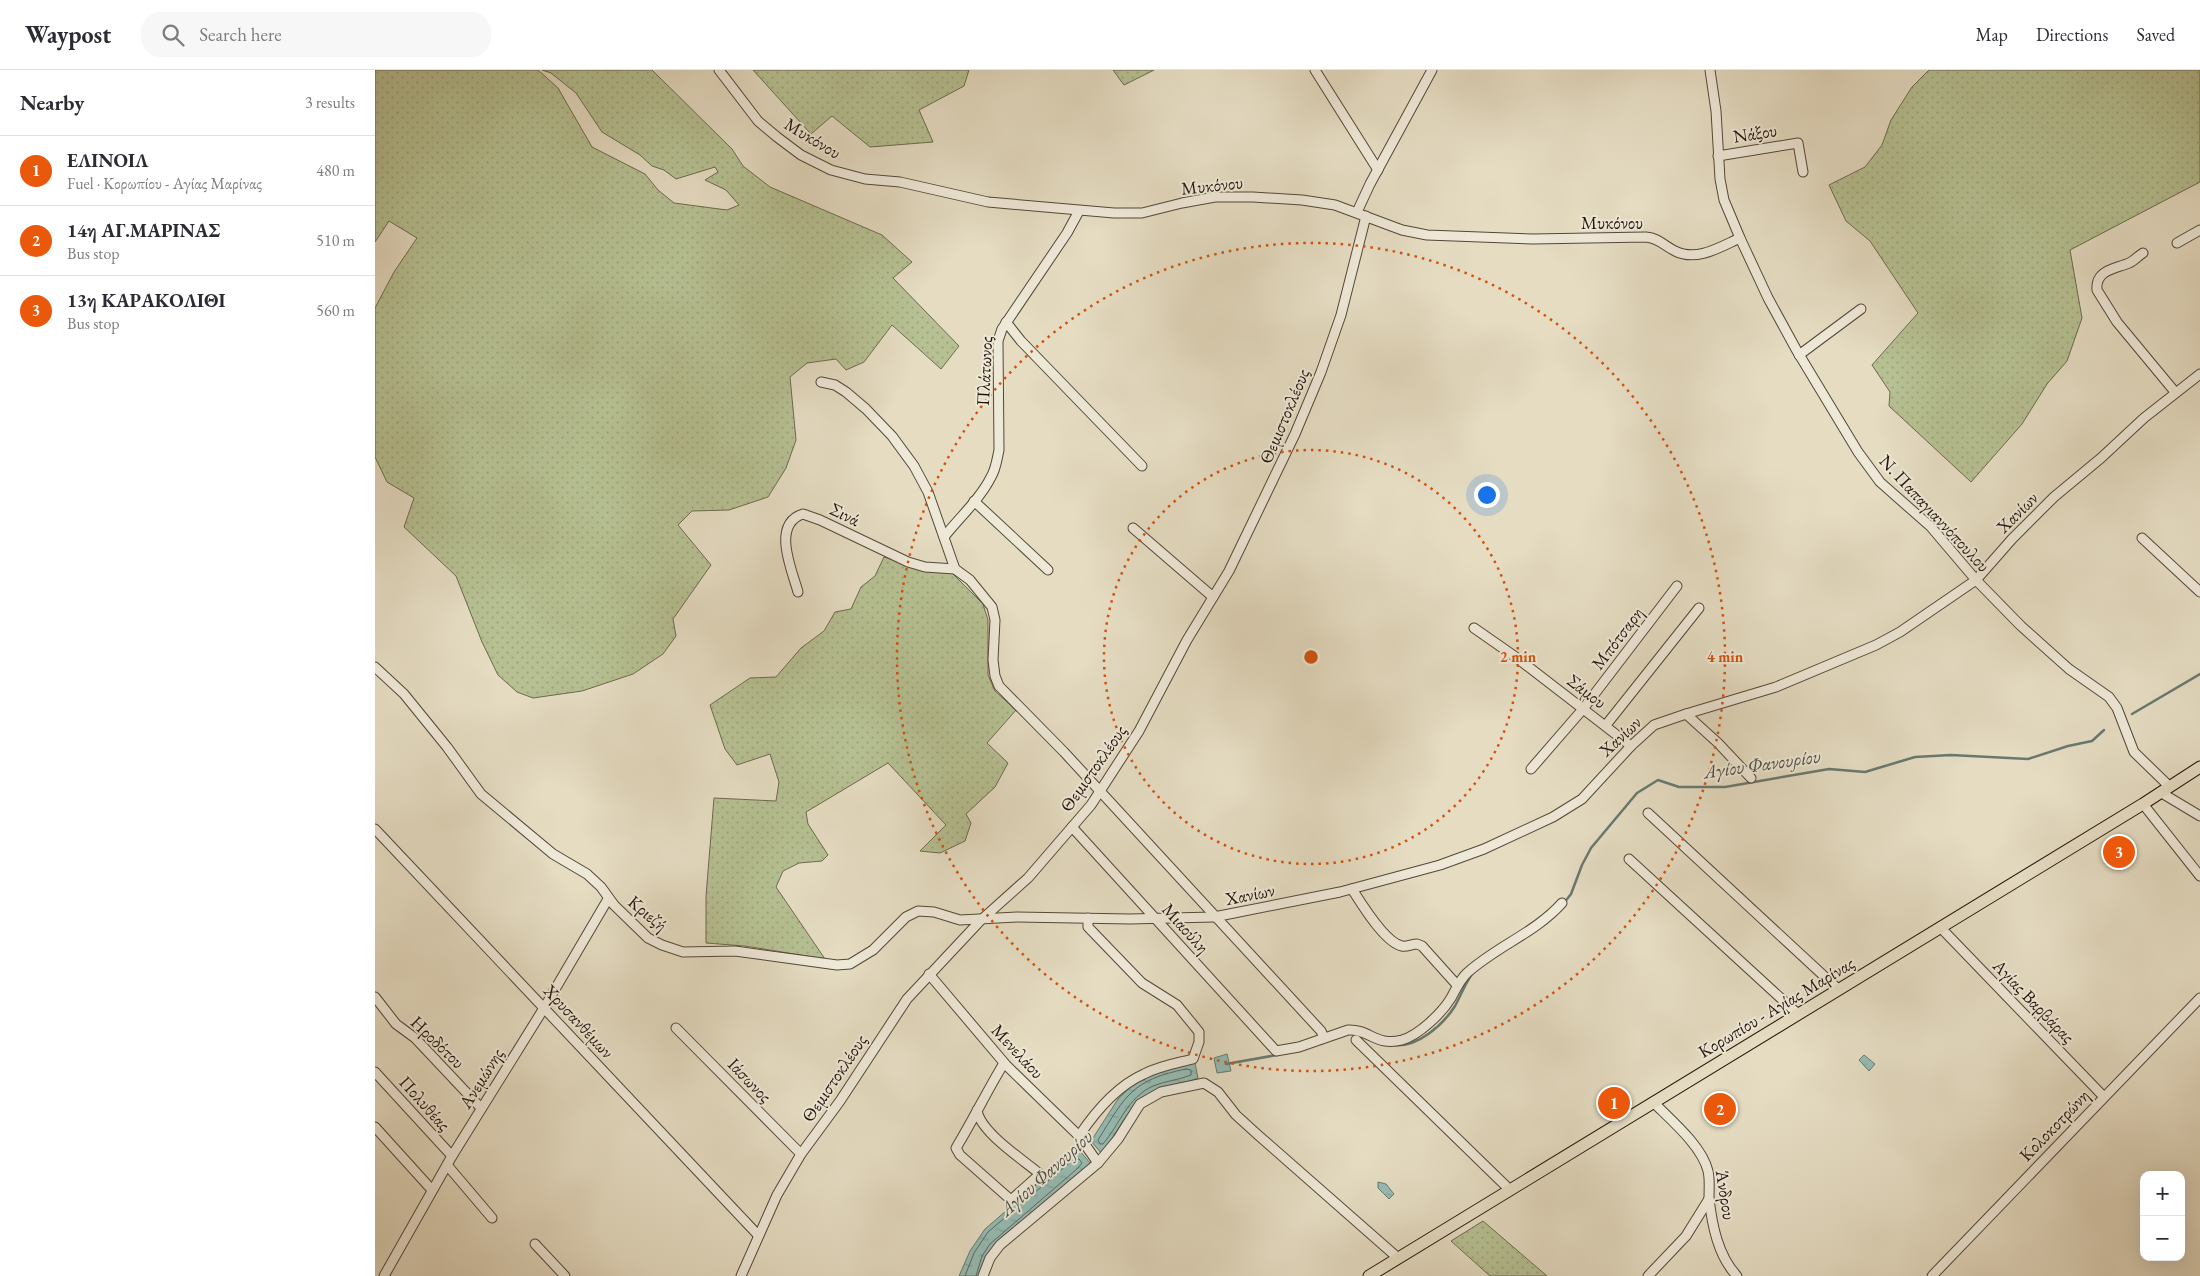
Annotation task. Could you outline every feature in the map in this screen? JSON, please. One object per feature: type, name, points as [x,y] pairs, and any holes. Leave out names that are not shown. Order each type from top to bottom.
[{"type":"main road","name":"Κορωπίου - Αγίας Μαρίνας","points":[[1369,1276],[2143,804],[2200,767]]},
{"type":"street","name":"Μυκόνου","points":[[719,70],[758,120],[777,138],[801,154],[831,170],[865,178],[900,182],[988,202],[1079,211],[1142,213],[1182,203],[1234,197],[1303,200],[1335,205],[1402,230],[1427,235],[1533,238],[1654,238],[1676,252],[1692,255],[1712,251],[1740,238]]},
{"type":"street","points":[[1315,70],[1378,170]]},
{"type":"street","name":"Θεμιστοκλέους","points":[[743,1272],[777,1195],[801,1154],[840,1100],[907,1000],[929,974],[981,920],[1028,878],[1091,805],[1139,731],[1187,640],[1229,571],[1277,474],[1321,372],[1348,292],[1361,214],[1378,170],[1432,70]]},
{"type":"street","name":"Ν. Παπαγιαννόπουλου","points":[[1710,70],[1716,111],[1718,156],[1724,200],[1768,298],[1799,355],[1858,452],[1880,482],[1931,527],[1976,580],[2046,650],[2109,697],[2117,708],[2134,752],[2164,789],[2200,816]]},
{"type":"street","name":"Νάξου","points":[[1718,156],[1798,143],[1803,172]]},
{"type":"street","name":"Πλάτωνος","points":[[944,537],[975,501],[991,478],[999,450],[998,341],[1006,322],[1067,233],[1079,211]]},
{"type":"street","points":[[2177,243],[2200,230]]},
{"type":"street","points":[[2143,254],[2129,263],[2116,266],[2104,273],[2098,281],[2097,290],[2117,322],[2175,392]]},
{"type":"street","points":[[1799,355],[1861,310]]},
{"type":"street","points":[[1006,322],[1021,342],[1142,466]]},
{"type":"street","points":[[998,341],[1007,336],[1021,342]]},
{"type":"street","name":"Χανίων","points":[[981,920],[1017,917],[1214,918],[1352,889],[1440,865],[1484,849],[1553,817],[1582,799],[1631,746],[1655,725],[1776,688],[1900,632],[1976,580],[2012,539],[2054,497],[2175,392],[2200,374]]},
{"type":"street","points":[[821,382],[835,385],[846,392],[892,436],[914,466],[928,492],[955,569],[970,580],[992,607],[995,620],[993,660],[995,676],[999,686],[1064,752],[1214,918],[1321,1032],[1324,1038],[1356,1030],[1381,1041],[1388,1042],[1403,1040],[1417,1033],[1451,999],[1457,984],[1467,973],[1502,947],[1535,928],[1562,903]]},
{"type":"street","points":[[975,501],[1048,570]]},
{"type":"street","name":"Σινά","points":[[797,592],[785,540],[789,524],[793,519],[803,514],[820,520],[908,562],[925,568],[955,569]]},
{"type":"street","points":[[1133,528],[1213,597]]},
{"type":"street","points":[[2142,538],[2200,592]]},
{"type":"street","name":"Μπότσαρη","points":[[1531,769],[1583,709],[1677,586]]},
{"type":"street","points":[[1606,725],[1699,608]]},
{"type":"street","name":"Σάμου","points":[[1474,628],[1606,725],[1631,746]]},
{"type":"street","points":[[375,658],[376,667]]},
{"type":"street","name":"Κριεζή","points":[[376,667],[419,713],[481,794],[553,854],[587,874],[648,938],[669,948],[683,952],[735,951],[837,965],[850,964],[873,950],[906,917],[917,911],[934,912],[961,920],[981,920]]},
{"type":"street","points":[[1686,714],[1718,743],[1751,778]]},
{"type":"street","points":[[2143,804],[2200,876]]},
{"type":"street","points":[[1648,813],[1838,989]]},
{"type":"street","name":"Μιαούλη","points":[[1071,827],[1277,1051],[1324,1038]]},
{"type":"street","name":"Χρυσανθέμων","points":[[375,829],[758,1235]]},
{"type":"street","points":[[1629,860],[1798,1014]]},
{"type":"street","points":[[1352,889],[1385,934],[1394,943],[1406,947],[1417,944],[1422,946],[1457,984]]},
{"type":"street","name":"Ανεμώνης","points":[[384,1276],[452,1156],[544,1008],[608,898]]},
{"type":"street","points":[[1079,1136],[1089,1122],[1118,1091],[1134,1079],[1155,1069],[1193,1060],[1199,1042],[1197,1027],[1177,1006],[1142,983],[1121,959],[1099,941],[1088,927],[1088,918]]},
{"type":"street","name":"Αγίας Βαρβάρας","points":[[1940,927],[2104,1097]]},
{"type":"street","name":"Μενελάου","points":[[929,974],[1004,1063],[1079,1136],[1096,1161]]},
{"type":"street","name":"Ηροδότου","points":[[375,997],[396,1024],[415,1038],[481,1108]]},
{"type":"street","name":"Κολοκοτρώνη","points":[[1932,1276],[2200,998]]},
{"type":"street","name":"Ιάσωνος","points":[[677,1028],[801,1154]]},
{"type":"street","points":[[1356,1040],[1510,1190]]},
{"type":"street","points":[[977,1110],[978,1118],[990,1132],[1040,1174],[1011,1200],[956,1151],[956,1148],[977,1110],[1004,1063]]},
{"type":"street","name":"Πολυθέας","points":[[375,1072],[452,1156]]},
{"type":"street","points":[[983,1276],[990,1258],[1000,1245],[1096,1161],[1118,1139],[1140,1104],[1161,1092],[1204,1083],[1218,1092],[1236,1115],[1398,1258]]},
{"type":"street","name":"Άνδρου","points":[[1653,1102],[1686,1136],[1701,1155],[1708,1171],[1709,1199],[1721,1252],[1729,1267],[1737,1276]]},
{"type":"street","points":[[375,1127],[432,1190]]},
{"type":"street","points":[[447,1165],[492,1218]]},
{"type":"street","points":[[1648,1276],[1686,1236],[1709,1199]]},
{"type":"street","points":[[535,1244],[565,1276]]},
{"type":"street","points":[[743,1272],[752,1276]]},
{"type":"green space","points":[[375,70],[538,70],[558,88],[592,147],[645,174],[658,190],[674,203],[727,210],[739,205],[726,190],[705,180],[718,172],[715,167],[676,179],[664,170],[652,166],[640,155],[602,132],[576,93],[551,73],[542,70],[652,70],[732,149],[743,166],[770,187],[882,235],[912,262],[893,278],[959,346],[941,369],[892,325],[864,362],[846,370],[836,359],[807,363],[790,377],[796,440],[786,468],[768,497],[729,510],[692,511],[678,525],[711,565],[673,619],[676,636],[663,654],[633,674],[582,691],[533,698],[517,692],[498,675],[482,642],[456,576],[404,527],[414,498],[387,482],[375,457],[375,308],[394,272],[417,238],[389,221],[375,242]]},
{"type":"green space","points":[[753,70],[969,70],[964,86],[919,110],[933,142],[870,147],[832,116],[811,134]]},
{"type":"green space","points":[[1113,70],[1154,70],[1124,85]]},
{"type":"green space","points":[[1929,70],[2200,70],[2200,182],[2070,250],[2082,318],[2067,361],[2047,384],[2022,424],[1971,482],[1889,406],[1890,392],[1872,365],[1918,313],[1870,241],[1846,221],[1829,185],[1865,167],[1882,145],[1891,120],[1912,87]]},
{"type":"green space","points":[[884,557],[931,572],[952,573],[983,604],[988,620],[988,675],[995,691],[1016,710],[987,743],[1008,763],[995,787],[966,814],[971,823],[965,841],[940,853],[920,851],[946,825],[888,763],[806,812],[808,824],[828,855],[822,861],[799,863],[783,871],[776,887],[825,959],[745,946],[706,943],[706,896],[714,798],[776,801],[779,782],[770,754],[737,765],[725,749],[710,705],[750,678],[776,677],[801,648],[824,631],[835,612],[851,609],[861,587],[875,576]]},
{"type":"green space","points":[[1483,1221],[1547,1276],[1490,1276],[1451,1241]]},
{"type":"water","points":[[1227,1054],[1231,1071],[1217,1073],[1214,1058]]},
{"type":"water","points":[[1864,1055],[1875,1064],[1869,1071],[1859,1060]]},
{"type":"water","points":[[1195,1063],[1198,1078],[1163,1090],[1139,1103],[1128,1114],[1101,1153],[1091,1141],[1118,1099],[1140,1078],[1185,1064]]},
{"type":"water","points":[[1080,1151],[1090,1163],[1000,1240],[980,1276],[959,1276],[970,1251],[985,1229],[1071,1155]]},
{"type":"water","points":[[1378,1182],[1386,1184],[1394,1194],[1389,1199],[1378,1188]]},
{"type":"waterway","name":"Αγίου Φανουρίου","points":[[2132,714],[2200,674]]},
{"type":"waterway","name":"Αγίου Φανουρίου","points":[[1564,903],[1571,894],[1591,848],[1637,793],[1658,780],[1679,787],[1725,787],[1829,769],[1865,772],[1915,757],[1951,755],[2028,759],[2068,746],[2092,741],[2104,730]]},
{"type":"waterway","name":"Αγίου Φανουρίου","points":[[1394,1045],[1412,1043],[1429,1034],[1444,1021],[1455,1006],[1472,974]]},
{"type":"waterway","name":"Αγίου Φανουρίου","points":[[1226,1064],[1277,1055]]},
{"type":"place","name":"13η ΚΑΡΑΚΟΛΙΘΙ","points":[[2119,852]]},
{"type":"place","name":"ΕΛΙΝΟΙΛ","points":[[1614,1103]]},
{"type":"place","name":"14η ΑΓ.ΜΑΡΙΝΑΣ","points":[[1720,1109]]}]
